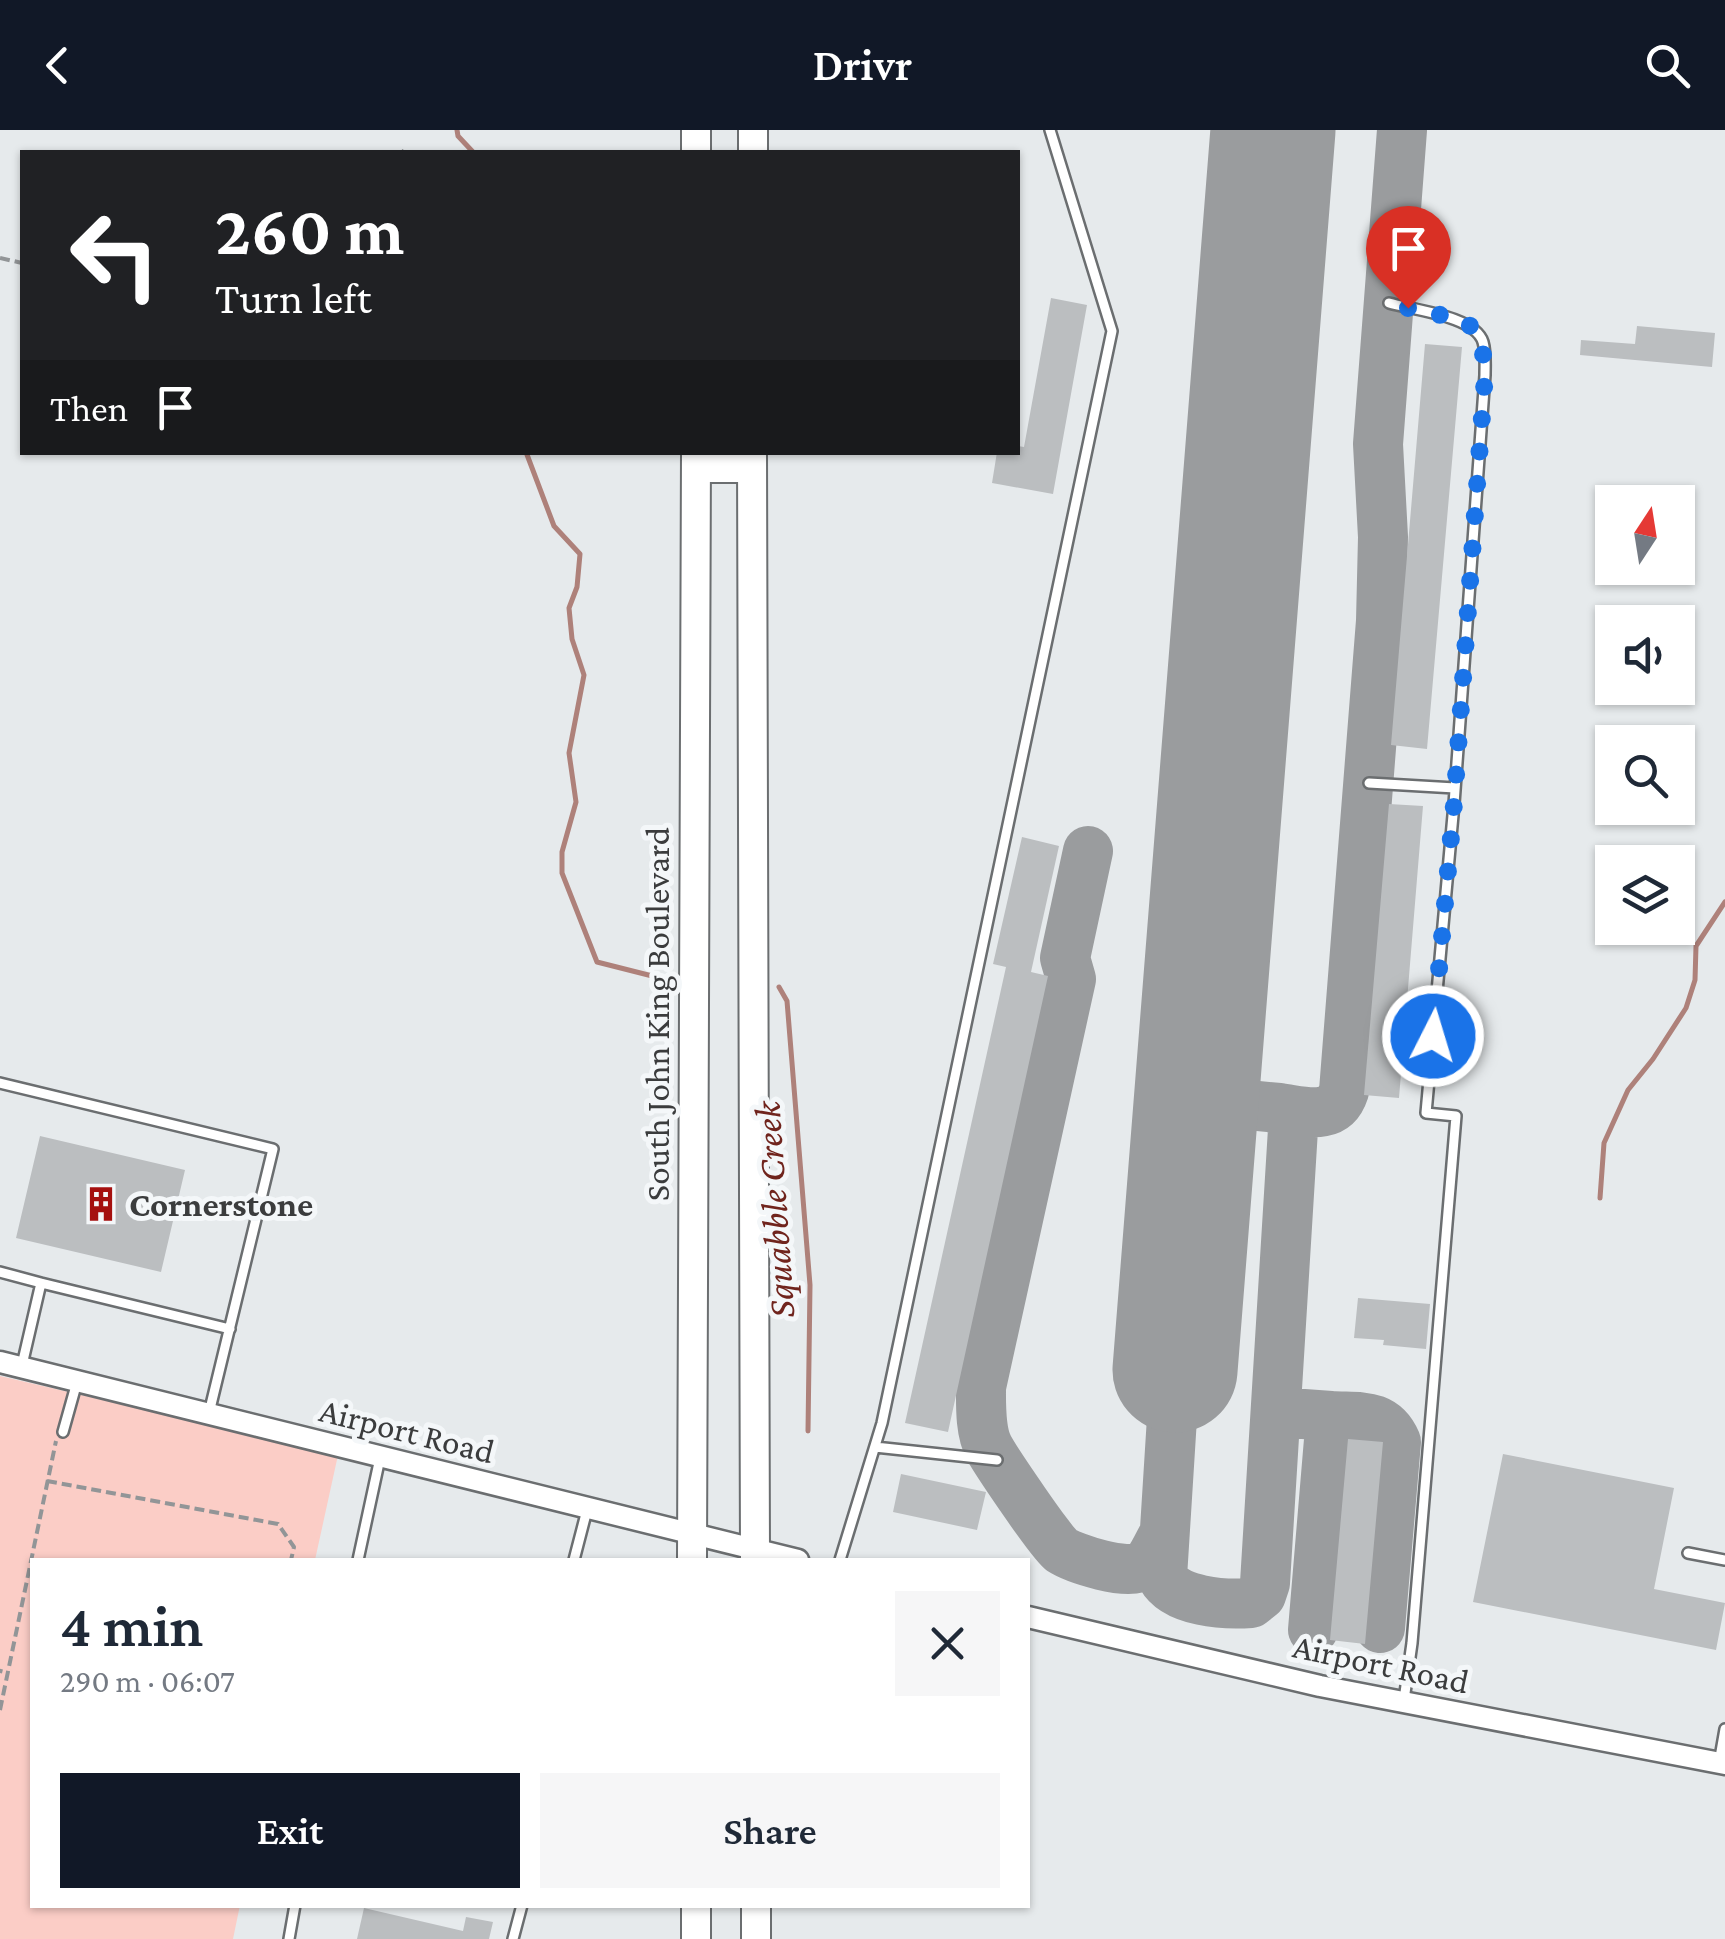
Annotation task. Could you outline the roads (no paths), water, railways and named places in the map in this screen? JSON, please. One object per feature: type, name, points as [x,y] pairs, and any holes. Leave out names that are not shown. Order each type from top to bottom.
[{"type":"main road","points":[[696,460],[752,460],[755,1555]]},
{"type":"main road","name":"South John King Boulevard","points":[[692,1547],[696,460]]},
{"type":"main road","points":[[696,1908],[696,1939]]},
{"type":"main road","points":[[756,1908],[756,1939]]},
{"type":"street","name":"Airport Road","points":[[0,1362],[587,1510],[692,1547],[781,1558]]},
{"type":"street","name":"Airport Road","points":[[1030,1616],[1233,1666],[1722,1763]]},
{"type":"lane","points":[[841,1558],[875,1447],[1112,331],[1050,130]]},
{"type":"lane","points":[[1389,303],[1462,321],[1476,328],[1484,343],[1484,394],[1455,788],[1426,1113],[1456,1116],[1404,1702]]},
{"type":"lane","points":[[1368,783],[1455,788]]},
{"type":"lane","points":[[0,1083],[272,1149],[209,1415]]},
{"type":"lane","points":[[0,1272],[230,1329]]},
{"type":"lane","points":[[21,1368],[41,1282]]},
{"type":"lane","points":[[61,1431],[77,1382]]},
{"type":"lane","points":[[875,1447],[997,1460]]},
{"type":"lane","points":[[358,1558],[380,1458]]},
{"type":"lane","points":[[575,1558],[587,1510]]},
{"type":"lane","points":[[1688,1552],[1725,1560]]},
{"type":"lane","points":[[1722,1763],[1725,1729]]},
{"type":"lane","points":[[289,1939],[294,1908]]},
{"type":"lane","points":[[514,1939],[518,1908]]},
{"type":"waterway","name":"Squabble Creek","points":[[457,130],[471,150]]},
{"type":"waterway","name":"Squabble Creek","points":[[527,455],[554,526],[580,554],[577,587],[569,608],[572,639],[584,675],[569,753],[576,802],[562,852],[562,873],[597,962],[672,981]]},
{"type":"waterway","points":[[1600,1198],[1604,1143],[1628,1090],[1686,1008],[1695,980],[1696,946],[1725,902]]},
{"type":"waterway","name":"Squabble Creek","points":[[779,987],[787,1001],[810,1285],[808,1431]]},
{"type":"place","name":"Cornerstone","points":[[101,1204]]}]
